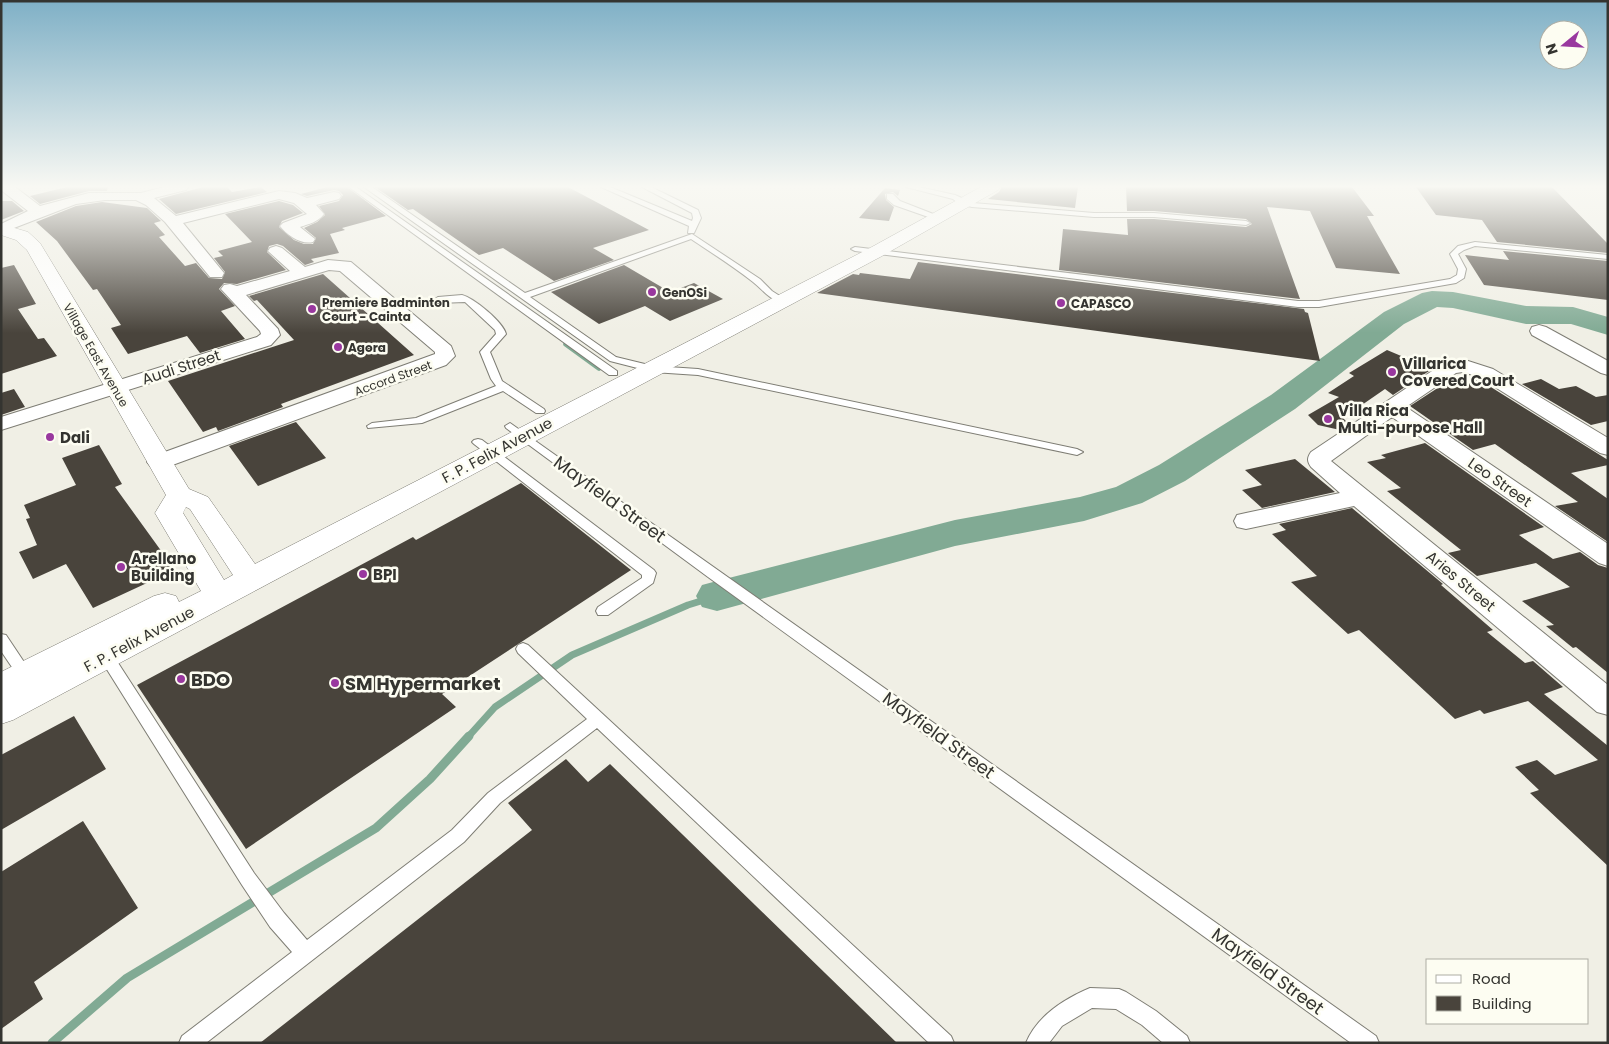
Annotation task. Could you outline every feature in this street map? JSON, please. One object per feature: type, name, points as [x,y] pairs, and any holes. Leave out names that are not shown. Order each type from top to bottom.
[{"type":"main road","name":"Village East Avenue","points":[[21,236],[34,247],[178,495]]},
{"type":"main road","name":"F. P. Felix Avenue","points":[[517,431],[540,411],[632,368],[892,236]]},
{"type":"main road","name":"F. P. Felix Avenue","points":[[1,710],[106,656],[245,572],[376,512],[485,448],[632,368]]},
{"type":"main road","points":[[214,589],[169,513],[178,495],[199,503],[245,572]]},
{"type":"main road","points":[[194,554],[223,540]]},
{"type":"main road","name":"F. P. Felix Avenue","points":[[13,681],[214,589]]},
{"type":"street","points":[[184,236],[216,273]]},
{"type":"street","points":[[301,236],[306,239]]},
{"type":"street","points":[[276,251],[301,272]]},
{"type":"street","name":"Accord Street","points":[[159,462],[439,361],[445,356],[444,350],[346,266],[328,265],[232,291]]},
{"type":"street","name":"Audi Street","points":[[1,424],[264,341],[271,336],[269,329],[232,291]]},
{"type":"street","points":[[1539,331],[1608,369]]},
{"type":"street","points":[[1392,407],[1451,368],[1465,366],[1486,373],[1608,448]]},
{"type":"street","name":"Aries Street","points":[[1392,407],[1319,457],[1319,462],[1325,469],[1608,703]]},
{"type":"street","name":"Leo Street","points":[[1392,407],[1608,557]]},
{"type":"street","points":[[1246,521],[1359,497]]},
{"type":"lane","points":[[427,236],[632,368]]},
{"type":"lane","points":[[438,236],[613,359],[632,368],[698,372],[1077,452]]},
{"type":"lane","points":[[524,296],[692,236],[776,296]]},
{"type":"lane","points":[[865,250],[1298,304],[1319,304],[1454,281],[1461,276],[1462,269],[1454,254],[1461,248],[1475,244],[1608,257]]},
{"type":"lane","points":[[438,300],[462,298],[468,300],[500,329],[501,334],[486,350],[485,354],[498,383],[540,411]]},
{"type":"lane","points":[[372,426],[418,421],[504,387]]},
{"type":"lane","name":"Mayfield Street","points":[[517,431],[713,574],[1369,1043]]},
{"type":"lane","points":[[485,448],[649,573],[648,580],[603,611]]},
{"type":"lane","points":[[2,641],[13,681]]},
{"type":"lane","points":[[523,649],[944,1043]]},
{"type":"lane","points":[[106,656],[248,879],[277,920],[306,954]]},
{"type":"lane","points":[[189,1043],[458,836],[494,798],[598,719]]},
{"type":"lane","points":[[1036,1043],[1055,1019],[1090,998],[1119,999],[1149,1018],[1180,1043]]},
{"type":"building","points":[[51,236],[163,236],[159,237],[185,266],[196,263],[209,278],[222,279],[225,272],[214,258],[223,256],[218,251],[252,242],[246,236],[289,236],[304,244],[313,244],[316,238],[313,236],[331,236],[339,253],[311,259],[314,262],[305,265],[283,246],[277,244],[269,246],[267,252],[286,270],[237,284],[224,283],[219,289],[235,306],[221,311],[245,339],[200,353],[187,336],[128,354],[111,328],[121,325],[97,289],[93,290]]},
{"type":"building","points":[[451,236],[631,236],[593,248],[614,260],[554,281],[503,248],[479,255]]},
{"type":"building","points":[[1062,236],[1277,236],[1300,299],[1059,270]]},
{"type":"building","points":[[1321,236],[1378,236],[1400,274],[1336,268]]},
{"type":"building","points":[[1493,236],[1600,236],[1608,244],[1608,253],[1497,242]]},
{"type":"building","points":[[1503,251],[1608,261],[1608,300],[1484,285],[1465,255],[1509,260]]},
{"type":"building","name":"CAPASCO","points":[[918,262],[1304,309],[1308,313],[1320,361],[817,293],[853,274],[859,275],[860,273],[910,279]]},
{"type":"building","points":[[14,265],[36,304],[18,309],[38,339],[44,338],[57,356],[1,374],[1,268]]},
{"type":"building","points":[[624,265],[670,292],[694,283],[723,299],[670,321],[645,306],[599,324],[551,292]]},
{"type":"building","name":"Agora","points":[[323,274],[414,355],[281,404],[283,407],[218,431],[216,427],[203,432],[168,381],[294,340],[257,300],[254,301],[249,296]]},
{"type":"building","points":[[1387,350],[1432,369],[1393,395],[1385,389],[1343,418],[1349,424],[1340,430],[1318,425],[1308,415],[1339,397],[1328,393],[1354,376],[1349,373]]},
{"type":"building","points":[[1453,378],[1461,381],[1478,379],[1608,460],[1608,465],[1571,473],[1608,499],[1608,542],[1555,506],[1578,502],[1495,444],[1473,450],[1410,406]]},
{"type":"building","points":[[1541,379],[1559,389],[1576,386],[1596,397],[1608,395],[1608,421],[1591,425],[1522,384]]},
{"type":"building","points":[[14,389],[25,407],[1,415],[1,393]]},
{"type":"building","points":[[296,422],[326,458],[258,486],[229,446]]},
{"type":"building","points":[[1425,443],[1544,527],[1519,535],[1553,559],[1580,552],[1598,565],[1608,568],[1608,673],[1546,626],[1554,625],[1522,601],[1570,587],[1536,563],[1477,576],[1448,553],[1461,550],[1387,491],[1401,488],[1367,462],[1386,458],[1381,455]]},
{"type":"building","points":[[99,445],[122,484],[115,487],[175,570],[93,608],[66,564],[33,579],[19,552],[37,545],[26,519],[30,518],[24,505],[76,485],[62,458]]},
{"type":"building","points":[[1295,459],[1335,492],[1262,508],[1242,490],[1262,485],[1245,470]]},
{"type":"building","name":"SM Hypermarket","points":[[521,483],[631,570],[442,694],[456,707],[246,849],[137,685],[413,537],[416,540]]},
{"type":"building","points":[[1352,508],[1443,584],[1441,585],[1493,630],[1487,632],[1525,663],[1533,661],[1563,687],[1544,694],[1608,746],[1608,866],[1530,793],[1539,790],[1515,767],[1537,760],[1555,775],[1598,760],[1528,701],[1484,714],[1480,710],[1455,719],[1359,630],[1348,634],[1291,582],[1317,576],[1272,534],[1286,530],[1279,524]]},
{"type":"building","points":[[74,716],[106,769],[1,830],[1,755]]},
{"type":"building","points":[[566,759],[588,782],[610,764],[897,1043],[260,1043],[532,830],[508,803]]},
{"type":"building","points":[[83,821],[138,908],[34,982],[43,999],[1,1029],[1,872]]},
{"type":"waterway","points":[[717,596],[955,533],[1084,509],[1129,495],[1172,473],[1283,402],[1394,318],[1432,299],[1453,300],[1526,315],[1573,316],[1608,326]]},
{"type":"waterway","points":[[566,344],[599,368]]},
{"type":"waterway","points":[[468,737],[495,707],[572,655],[688,605],[717,596]]},
{"type":"waterway","points":[[52,1043],[127,978],[376,828],[430,779],[469,736]]},
{"type":"place","name":"GenOSi","points":[[652,292]]},
{"type":"place","name":"CAPASCO","points":[[1061,303]]},
{"type":"place","name":"Premiere Badminton Court - Cainta","points":[[312,309]]},
{"type":"place","name":"Agora","points":[[338,347]]},
{"type":"place","name":"Villarica Covered Court","points":[[1392,372]]},
{"type":"place","name":"Villa Rica Multi-purpose Hall","points":[[1328,419]]},
{"type":"place","name":"Dali","points":[[50,437]]},
{"type":"place","name":"Arellano Building","points":[[121,567]]},
{"type":"place","name":"BPI","points":[[363,574]]},
{"type":"place","name":"BDO","points":[[181,679]]},
{"type":"place","name":"SM Hypermarket","points":[[335,683]]}]
